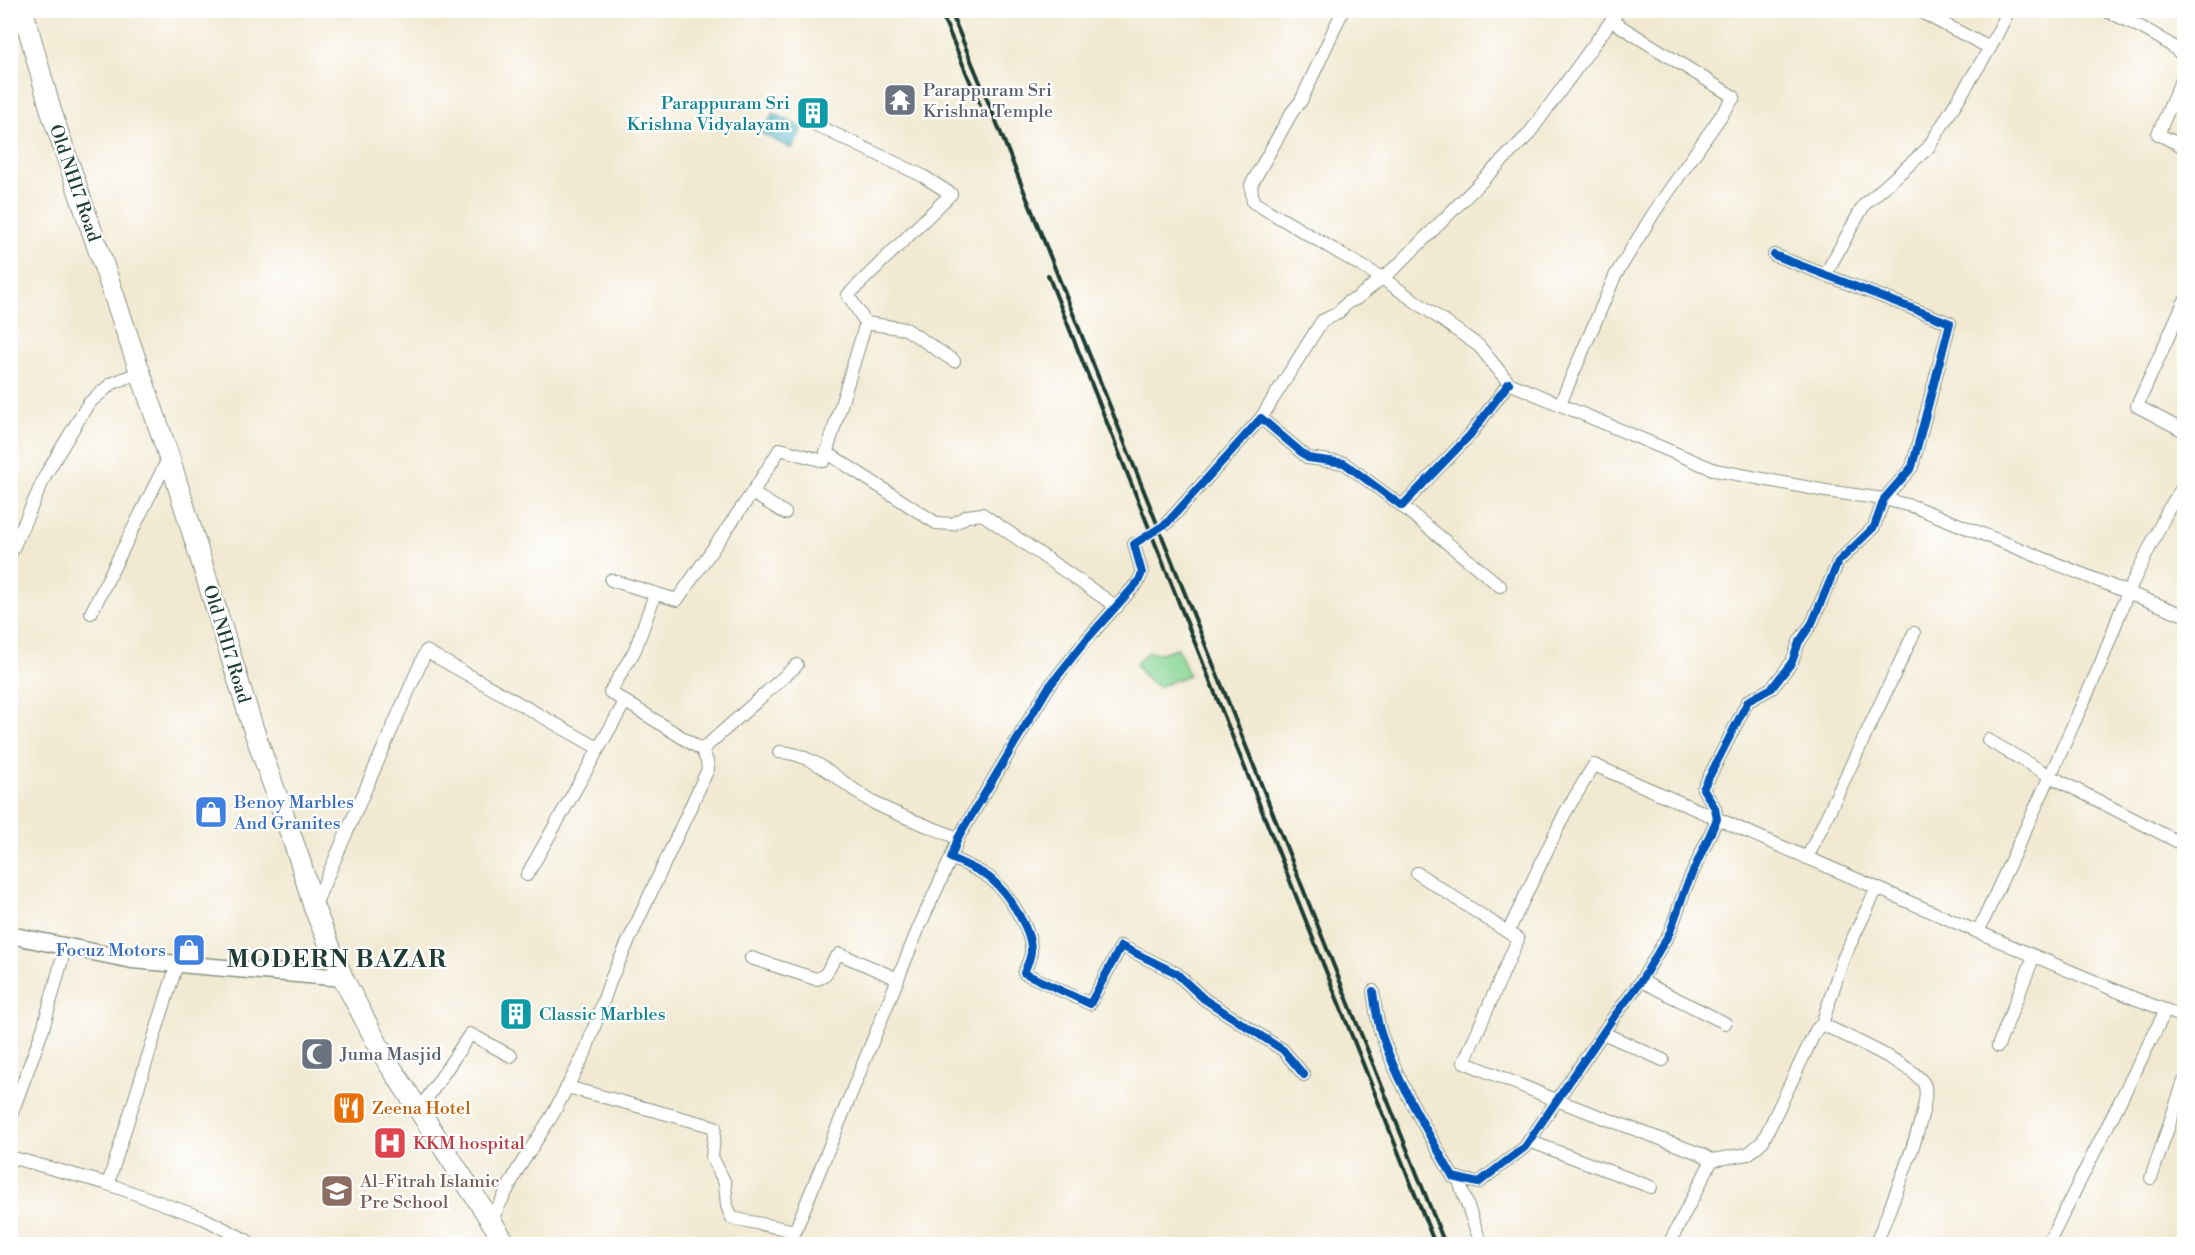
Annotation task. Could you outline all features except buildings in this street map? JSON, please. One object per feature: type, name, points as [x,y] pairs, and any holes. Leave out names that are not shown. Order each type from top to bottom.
[{"type":"main road","name":"Old NH17 Road","points":[[22,10],[51,111],[169,457],[253,728],[300,861],[314,908],[343,978],[385,1058],[506,1245]]},
{"type":"main road","points":[[10,935],[132,960],[343,978]]},
{"type":"street","points":[[1343,10],[1301,100],[1251,185],[1253,202],[1382,278],[1479,346],[1509,383],[1715,470],[1826,491],[1884,499],[1915,507],[2184,615]]},
{"type":"street","points":[[1917,10],[1990,48]]},
{"type":"street","points":[[1826,275],[1864,206],[1928,148],[1990,48],[2009,10]]},
{"type":"street","points":[[2104,10],[2155,36],[2180,52],[2184,58]]},
{"type":"street","points":[[1167,523],[1261,418],[1322,321],[1338,313],[1348,302],[1356,299],[1397,266],[1528,135],[1616,16],[1734,97],[1655,211],[1615,276],[1560,404]]},
{"type":"street","points":[[2184,74],[2158,134],[2184,147]]},
{"type":"street","points":[[816,125],[923,176],[951,194],[848,295],[866,323],[906,329],[954,361]]},
{"type":"street","points":[[1373,991],[1382,1035],[1393,1064],[1453,1176],[1478,1183],[1518,1153],[1529,1141],[1641,981],[1670,932],[1686,887],[1717,819],[1714,808],[1703,789],[1748,701],[1772,688],[1792,662],[1799,642],[1812,623],[1838,562],[1874,527],[1884,499],[1912,466],[1950,323],[1774,255]]},
{"type":"street","points":[[2184,302],[2137,406],[2184,431]]},
{"type":"street","points":[[611,580],[676,600],[752,493],[780,449],[824,460],[866,323]]},
{"type":"street","points":[[10,555],[46,474],[88,404],[111,384],[140,372]]},
{"type":"street","points":[[1402,506],[1470,435],[1509,383]]},
{"type":"street","points":[[1261,418],[1308,458],[1344,463],[1402,506],[1500,586]]},
{"type":"street","points":[[826,452],[936,523],[953,524],[967,516],[982,514],[1117,607]]},
{"type":"street","points":[[91,613],[169,457]]},
{"type":"street","points":[[1978,932],[2101,663],[2127,594],[2168,510],[2184,485]]},
{"type":"street","points":[[752,493],[785,513]]},
{"type":"street","points":[[567,1088],[715,1127],[712,1157],[725,1183],[727,1206],[732,1218],[795,1231],[958,838],[1044,695],[1075,654],[1138,582],[1142,573],[1134,544]]},
{"type":"street","points":[[491,1221],[518,1169],[553,1114],[585,1053],[610,979],[708,769],[702,750],[610,692],[635,650],[655,594]]},
{"type":"street","points":[[1807,858],[1914,633]]},
{"type":"street","points":[[314,908],[426,651],[598,748]]},
{"type":"street","points":[[702,750],[797,666]]},
{"type":"street","points":[[528,874],[625,702]]},
{"type":"street","points":[[1988,740],[2050,776],[2184,844]]},
{"type":"street","points":[[780,752],[796,752],[815,762],[878,805],[958,838]]},
{"type":"street","points":[[1508,932],[1565,813],[1593,765],[2034,956],[2184,1017]]},
{"type":"street","points":[[951,858],[994,881],[1014,907],[1029,936],[1031,953],[1024,973],[1090,1004],[1121,946],[1176,973],[1204,999],[1283,1050],[1304,1075]]},
{"type":"street","points":[[1417,873],[1518,939],[1464,1062],[1712,1160],[1748,1154],[1763,1141],[1816,1030],[1822,1024],[1843,958],[1876,888]]},
{"type":"street","points":[[10,1118],[43,1029],[66,945]]},
{"type":"street","points":[[751,958],[816,979],[822,978],[835,957],[840,954],[898,979]]},
{"type":"street","points":[[1998,1046],[2034,956]]},
{"type":"street","points":[[108,1184],[177,964]]},
{"type":"street","points":[[1641,981],[1725,1023]]},
{"type":"street","points":[[2048,1245],[2166,1010]]},
{"type":"street","points":[[1822,1024],[1907,1067],[1923,1082],[1927,1092],[1920,1124],[1876,1245]]},
{"type":"street","points":[[1603,1033],[1663,1060]]},
{"type":"street","points":[[418,1112],[470,1034],[511,1056]]},
{"type":"street","points":[[2151,1178],[2184,1081]]},
{"type":"street","points":[[1529,1141],[1651,1187]]},
{"type":"street","points":[[10,1157],[108,1184],[203,1218],[246,1240],[251,1245]]},
{"type":"street","points":[[1669,1245],[1712,1160]]},
{"type":"street","points":[[1458,1178],[1481,1245]]},
{"type":"green space","points":[[1178,648],[1189,675],[1158,687],[1145,677],[1136,664],[1148,652],[1161,653]]},
{"type":"water","points":[[773,113],[803,128],[792,149],[762,134]]},
{"type":"tunnel","points":[[1134,544],[1167,523]]},
{"type":"railway","points":[[940,10],[980,105]]},
{"type":"railway","points":[[950,10],[1445,1244]]},
{"type":"railway","points":[[1048,275],[1435,1244]]},
{"type":"cycle path","points":[[1373,991],[1382,1036],[1405,1090],[1424,1126],[1453,1177],[1478,1183],[1525,1147],[1641,981],[1670,932],[1686,887],[1717,819],[1715,808],[1703,789],[1748,701],[1772,688],[1792,662],[1799,642],[1812,623],[1838,562],[1874,527],[1884,499],[1912,467],[1950,323],[1774,255]]},
{"type":"cycle path","points":[[1304,1075],[1283,1050],[1204,999],[1176,973],[1121,946],[1090,1004],[1024,973],[1031,954],[1030,942],[1022,920],[1008,898],[992,880],[951,858],[958,838],[1048,688],[1087,639],[1138,582],[1142,573],[1134,544],[1167,523],[1261,418],[1308,458],[1344,463],[1402,506],[1470,435],[1509,383]]},
{"type":"place","name":"Parappuram Sri Krishna Temple","points":[[900,100]]},
{"type":"place","name":"Parappuram Sri Krishna Vidyalayam","points":[[813,113]]},
{"type":"place","name":"Benoy Marbles And Granites","points":[[211,812]]},
{"type":"place","name":"Focuz Motors","points":[[189,950]]},
{"type":"place","name":"Classic Marbles","points":[[516,1014]]},
{"type":"place","name":"Juma Masjid","points":[[317,1054]]},
{"type":"place","name":"Zeena Hotel","points":[[349,1108]]},
{"type":"place","name":"KKM hospital","points":[[390,1143]]},
{"type":"place","name":"Al-Fitrah Islamic Pre School","points":[[337,1191]]},
{"type":"district","name":"MODERN BAZAR","points":[[337,959]]}]
